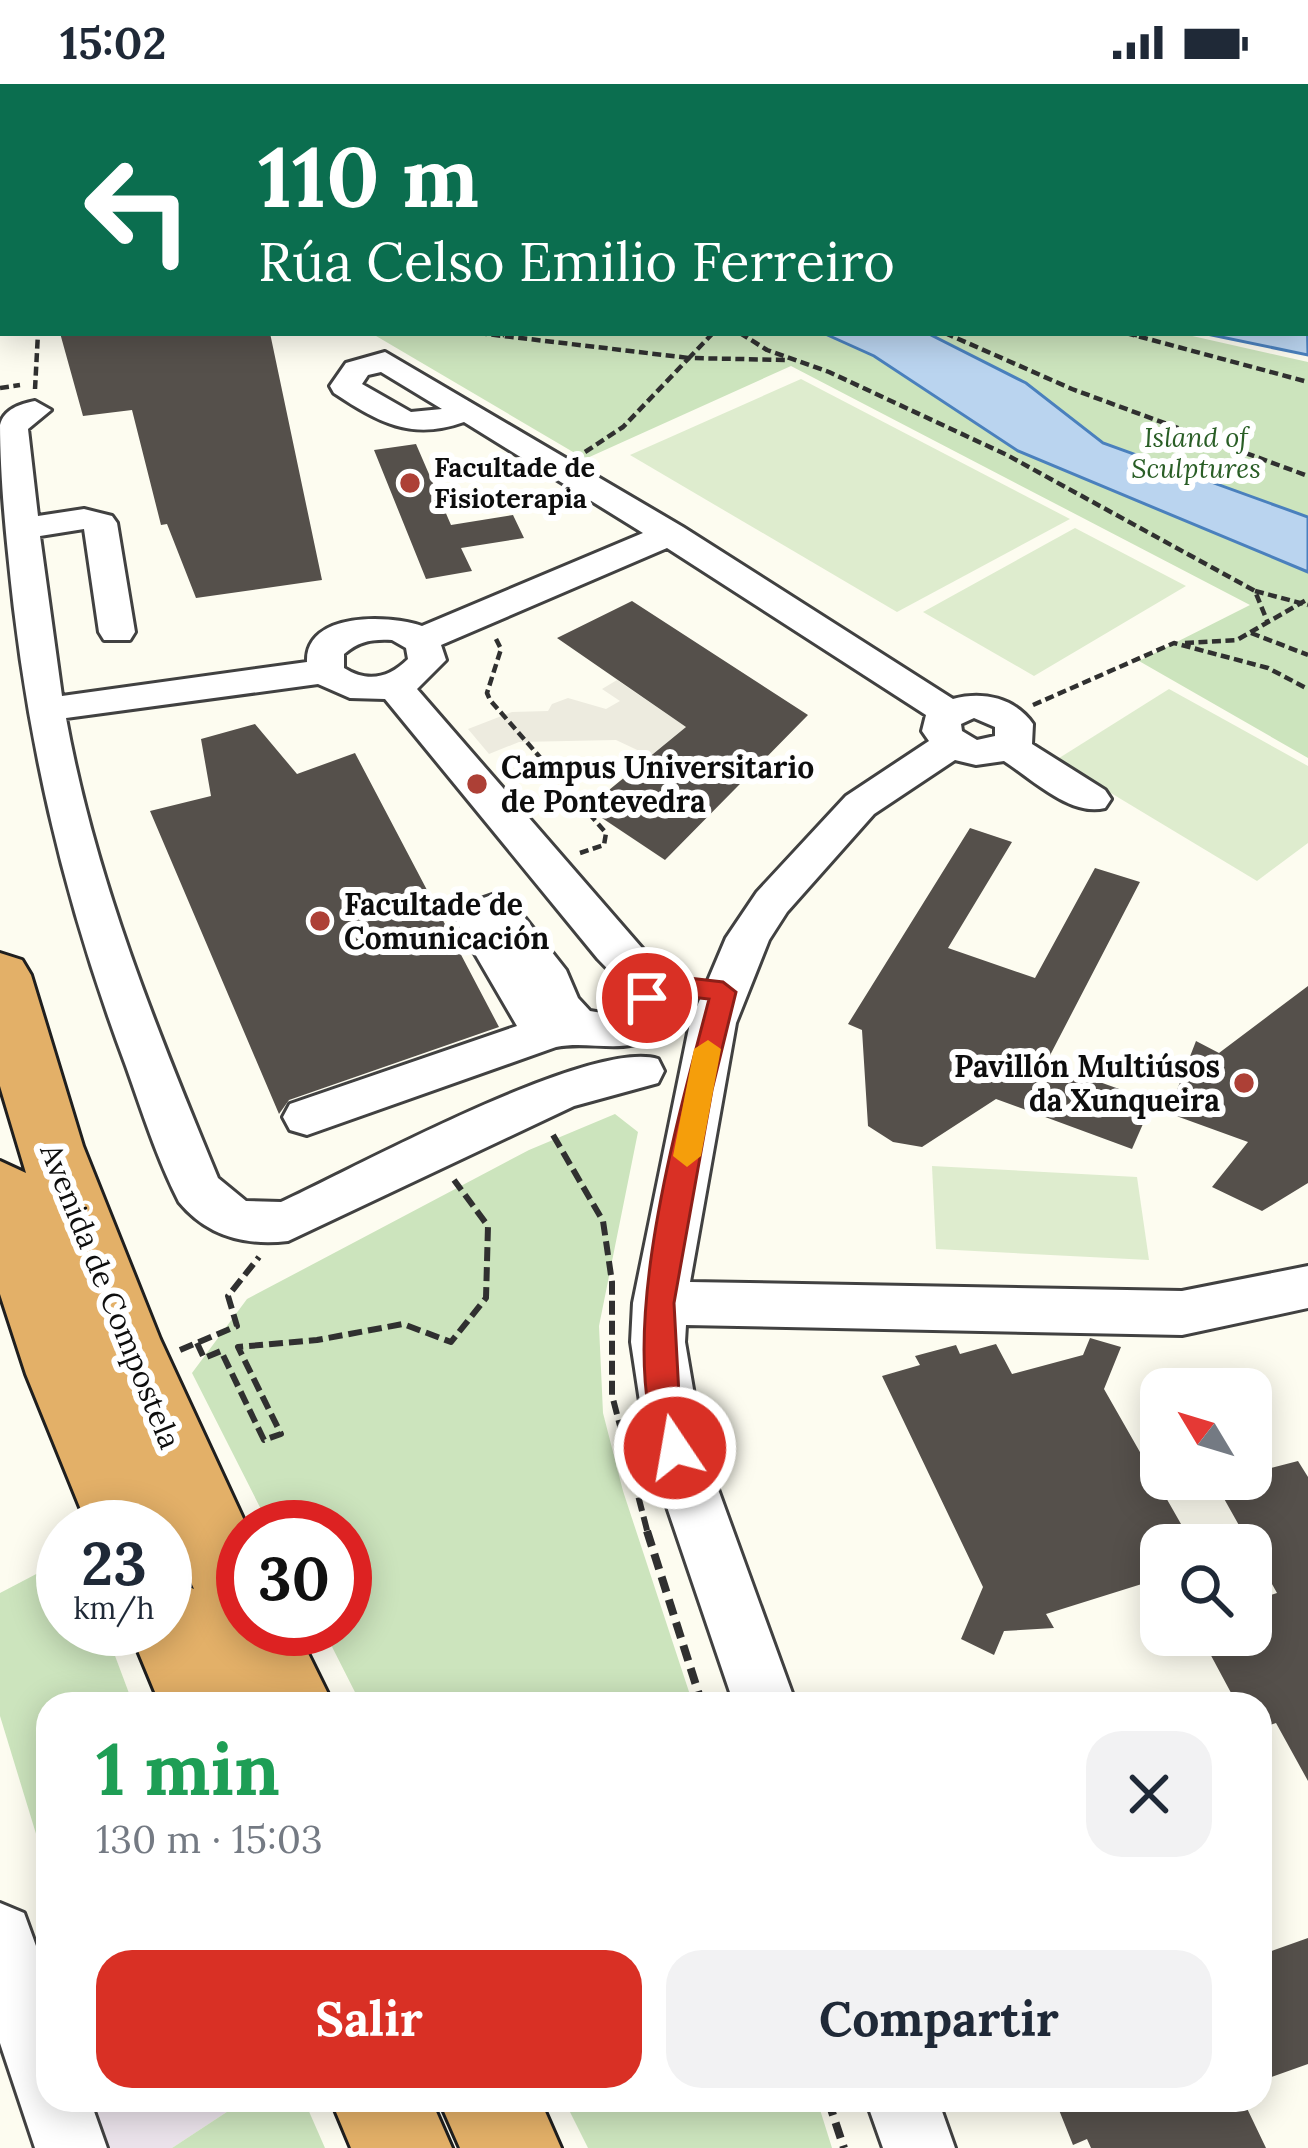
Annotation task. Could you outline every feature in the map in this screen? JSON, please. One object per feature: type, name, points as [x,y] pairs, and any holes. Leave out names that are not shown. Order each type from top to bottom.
[{"type":"highway","name":"Avenida de Compostela","points":[[0,975],[50,1146],[123,1339],[216,1548]]},
{"type":"highway","name":"Avenida de Compostela","points":[[0,1188],[63,1374],[117,1500]]},
{"type":"highway","points":[[182,1656],[197,1692]]},
{"type":"highway","points":[[266,1656],[284,1692]]},
{"type":"highway","points":[[386,2112],[403,2148]]},
{"type":"highway","points":[[494,2112],[512,2148]]},
{"type":"street","points":[[35,410],[21,416],[12,429],[23,529],[28,692],[132,1026],[196,1188],[212,1208],[234,1221],[260,1226],[288,1221],[561,1092],[598,1040],[658,992],[696,986],[723,992]]},
{"type":"street","points":[[467,410],[670,534],[950,729]]},
{"type":"street","points":[[23,529],[84,519],[100,523],[117,632]]},
{"type":"street","points":[[421,640],[427,660],[421,670],[394,686],[361,688],[334,680],[326,672],[325,652],[345,635],[395,629],[421,640],[670,534]]},
{"type":"street","points":[[28,692],[326,672]]},
{"type":"street","points":[[394,686],[614,949],[658,992]]},
{"type":"street","points":[[761,1692],[675,1448],[663,1395],[659,1303],[699,1090],[723,992],[748,938],[772,902],[819,848],[860,805],[978,706],[1091,799]]},
{"type":"street","points":[[308,1117],[598,1040],[661,1082],[699,1090]]},
{"type":"street","points":[[659,1303],[1182,1313],[1308,1287]]},
{"type":"street","points":[[2,1956],[36,2049]]},
{"type":"street","points":[[58,2112],[71,2148]]},
{"type":"street","points":[[906,2112],[919,2148]]},
{"type":"path","points":[[35,410],[38,336]]},
{"type":"path","points":[[502,336],[689,358],[790,360]]},
{"type":"path","points":[[566,470],[623,427],[710,336]]},
{"type":"path","points":[[746,336],[1007,455],[1255,591],[1306,603]]},
{"type":"path","points":[[951,336],[1072,389],[1308,476]]},
{"type":"path","points":[[1136,336],[1308,382]]},
{"type":"path","points":[[1255,591],[1268,623]]},
{"type":"path","points":[[1008,732],[1174,643],[1237,640],[1306,603]]},
{"type":"path","points":[[1250,633],[1308,655]]},
{"type":"path","points":[[1174,643],[1268,668],[1308,689]]},
{"type":"path","points":[[196,1343],[204,1358],[221,1351],[264,1441],[280,1434],[238,1347],[317,1340],[403,1324],[452,1342],[486,1298],[488,1226],[434,1153]]},
{"type":"path","points":[[179,1350],[237,1326],[227,1296]]},
{"type":"path","points":[[832,2112],[844,2148]]},
{"type":"shaded area","points":[[617,680],[686,727],[650,756],[616,740],[519,742],[489,754],[468,729],[512,712],[548,711],[552,704],[568,698],[606,709],[620,701],[602,689]]},
{"type":"shaded area","points":[[85,2112],[227,2112],[172,2148],[98,2148]]},
{"type":"green space","name":"Island of Sculptures","points":[[376,336],[1192,336],[1308,362],[1308,758],[1139,661],[1250,605],[791,366],[585,459]]},
{"type":"green space","points":[[801,379],[1070,519],[897,612],[630,455]]},
{"type":"green space","points":[[1075,528],[1186,586],[1034,676],[923,612]]},
{"type":"green space","points":[[1169,689],[1308,766],[1308,843],[1257,881],[1056,760]]},
{"type":"green space","points":[[615,1114],[638,1132],[599,1326],[603,1413],[623,1491],[689,1692],[355,1692],[337,1656],[372,1656],[372,1500],[256,1500],[192,1373],[247,1299],[529,1150]]},
{"type":"green space","points":[[932,1166],[1137,1177],[1149,1260],[936,1249]]},
{"type":"green space","points":[[36,1574],[36,1656],[115,1656],[129,1692],[36,1692],[36,1834],[0,1716],[0,1593]]},
{"type":"green space","points":[[227,2112],[309,2112],[325,2148],[172,2148]]},
{"type":"green space","points":[[570,2112],[821,2112],[832,2148],[588,2148]]},
{"type":"water","points":[[830,336],[933,336],[1026,383],[1103,443],[1308,517],[1308,572],[1018,451],[874,356]]},
{"type":"water","points":[[1216,336],[1308,336],[1308,355]]},
{"type":"building","points":[[61,336],[271,336],[322,580],[196,598],[167,524],[161,525],[132,410],[83,416]]},
{"type":"building","name":"Facultade de Fisioterapia","points":[[416,444],[451,525],[513,515],[524,538],[461,548],[472,571],[426,579],[374,450]]},
{"type":"building","points":[[632,601],[808,715],[665,860],[587,808],[686,727],[557,638]]},
{"type":"building","name":"Facultade de Comunicación","points":[[255,724],[297,774],[355,753],[499,1027],[289,1100],[279,1114],[150,811],[211,796],[201,739]]},
{"type":"building","points":[[970,828],[1012,842],[948,948],[1035,978],[1095,868],[1140,882],[1046,1063],[1153,1101],[1132,1149],[996,1099],[922,1147],[893,1142],[868,1126],[862,1030],[848,1024]]},
{"type":"building","name":"Pavillón Multiúsos da Xunqueira","points":[[1308,986],[1308,1183],[1262,1211],[1212,1187],[1248,1142],[1168,1113],[1196,1041],[1219,1053]]},
{"type":"building","points":[[1090,1338],[1121,1347],[1104,1389],[1140,1452],[1140,1500],[1167,1500],[1181,1524],[1140,1524],[1140,1585],[1046,1614],[1054,1628],[1004,1631],[994,1655],[961,1639],[983,1587],[882,1376],[920,1365],[915,1356],[956,1345],[960,1354],[996,1344],[1012,1374],[1083,1355]]},
{"type":"building","points":[[1298,1461],[1308,1477],[1308,1781],[1276,1723],[1272,1724],[1272,1692],[1231,1692],[1211,1656],[1272,1656],[1272,1595],[1277,1593],[1272,1584],[1272,1524],[1238,1524],[1225,1500],[1272,1500],[1272,1468]]},
{"type":"building","points":[[1308,1938],[1308,2064],[1272,2077],[1272,1951]]},
{"type":"building","points":[[1060,2112],[1249,2112],[1266,2148],[1091,2148],[1087,2139],[1073,2145]]},
{"type":"slow traffic","points":[[687,1156],[708,1049]]},
{"type":"place","name":"Facultade de Fisioterapia","points":[[410,483]]},
{"type":"place","name":"Campus Universitario de Pontevedra","points":[[477,784]]},
{"type":"place","name":"Facultade de Comunicación","points":[[320,921]]},
{"type":"place","name":"Pavillón Multiúsos da Xunqueira","points":[[1244,1083]]},
{"type":"route","points":[[647,998],[680,986],[723,992],[699,1090],[659,1303],[663,1395],[675,1448]]}]
